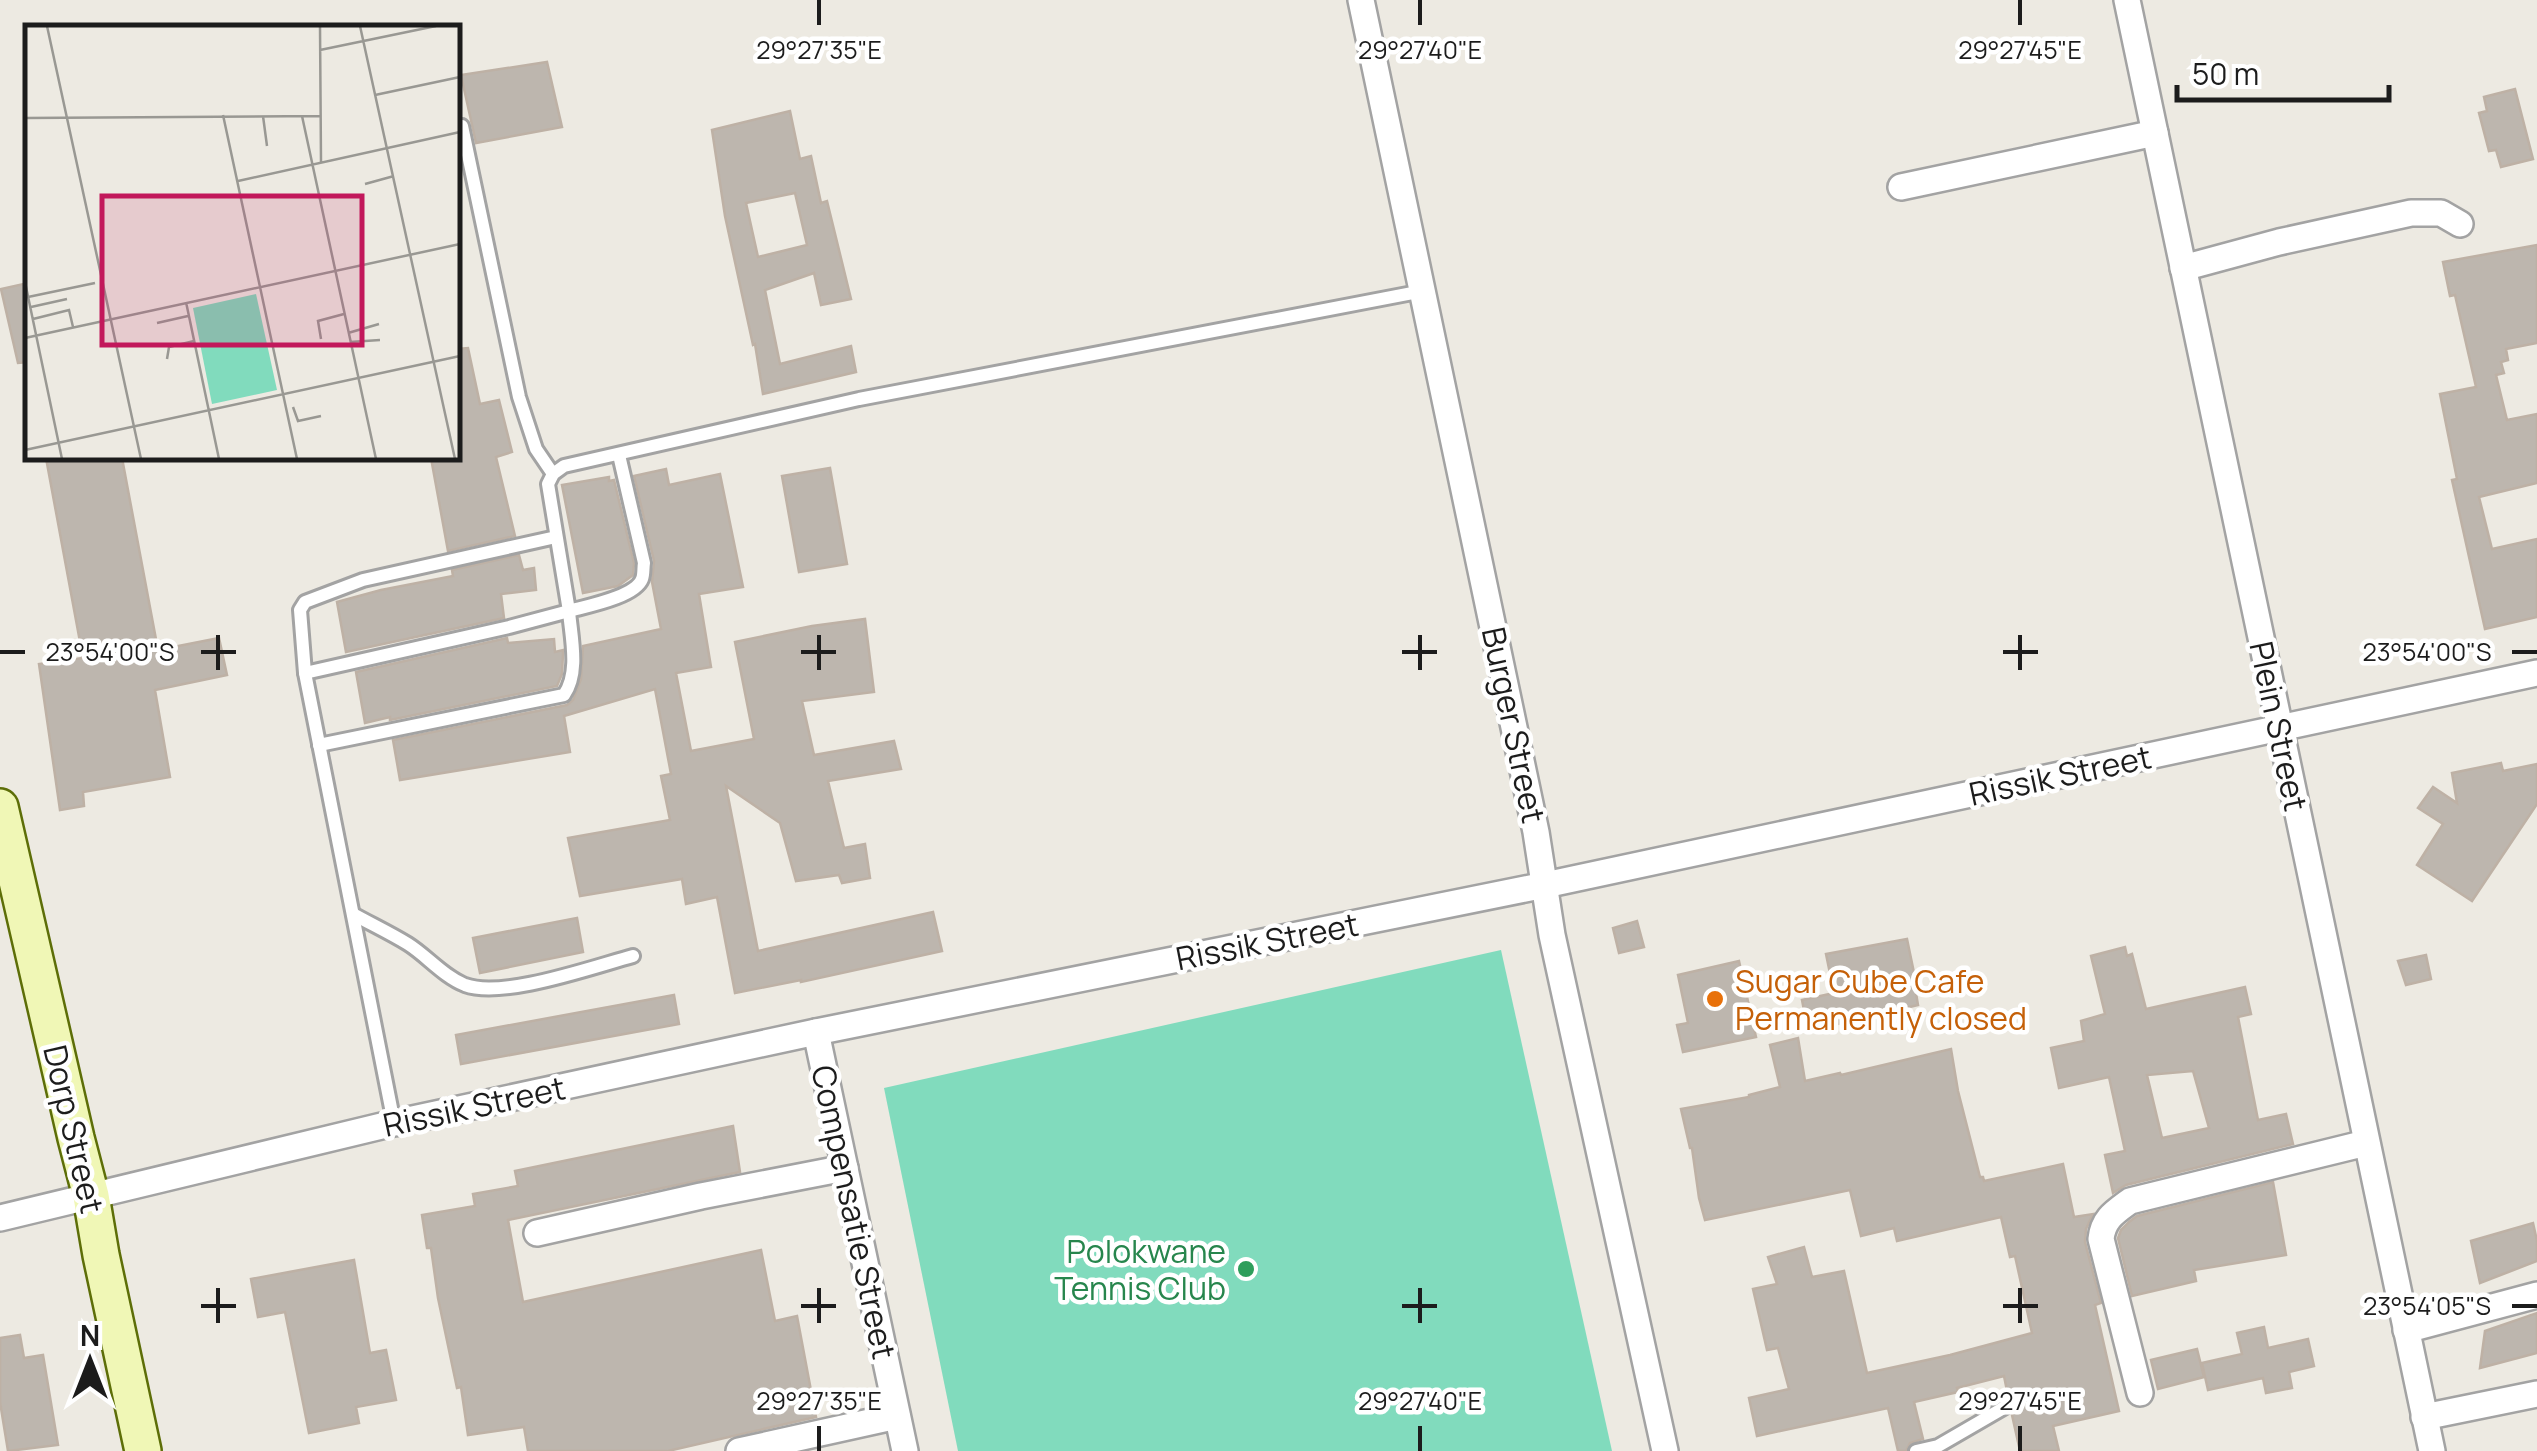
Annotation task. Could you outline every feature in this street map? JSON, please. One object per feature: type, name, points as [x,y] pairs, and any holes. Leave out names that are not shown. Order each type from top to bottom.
[{"type":"street","name":"Burger Street","points":[[1361,0],[1520,756],[1552,934],[1665,1451]]},
{"type":"street","name":"Plein Street","points":[[2127,0],[2432,1451]]},
{"type":"street","points":[[1902,188],[2154,133]]},
{"type":"street","points":[[2183,268],[2411,213],[2441,213],[2460,224]]},
{"type":"street","name":"Rissik Street","points":[[0,1218],[394,1123],[816,1032],[1544,885],[2537,673]]},
{"type":"street","name":"Dorp Street","points":[[0,807],[91,1196],[143,1451]]},
{"type":"street","name":"Compensatie Street","points":[[816,1032],[906,1451]]},
{"type":"street","points":[[2140,1393],[2101,1240],[2102,1227],[2110,1216],[2130,1201],[2366,1143]]},
{"type":"street","points":[[537,1233],[845,1168]]},
{"type":"street","points":[[2406,1330],[2537,1295]]},
{"type":"street","points":[[2424,1417],[2537,1394]]},
{"type":"street","points":[[740,1451],[897,1416]]},
{"type":"lane","points":[[462,126],[520,397],[536,449],[553,474]]},
{"type":"lane","points":[[319,745],[564,695],[573,673],[569,611],[548,484],[564,466],[860,399],[1423,291]]},
{"type":"lane","points":[[305,672],[509,627],[635,589],[642,579],[644,563],[619,455]]},
{"type":"lane","points":[[394,1123],[305,672],[300,610],[305,602],[363,580],[556,536]]},
{"type":"lane","points":[[353,914],[410,946],[464,984],[489,990],[516,987],[633,956]]},
{"type":"lane","points":[[1916,1451],[1938,1446],[2008,1406]]},
{"type":"green space","name":"Polokwane Tennis Club","points":[[1501,950],[1612,1451],[958,1451],[884,1088]]},
{"type":"building","points":[[547,62],[562,127],[476,143],[461,75]]},
{"type":"building","points":[[2515,89],[2533,159],[2501,167],[2496,150],[2489,151],[2479,113],[2487,111],[2484,97]]},
{"type":"building","points":[[790,111],[800,159],[811,156],[821,203],[827,201],[851,299],[821,305],[814,273],[765,290],[780,364],[851,346],[856,372],[763,394],[725,216],[712,130]],"holes":[[[795,193],[807,245],[758,257],[746,203]]]},
{"type":"building","points":[[2537,245],[2537,343],[2506,349],[2508,360],[2501,362],[2504,373],[2496,375],[2507,420],[2537,414],[2537,483],[2479,497],[2492,549],[2537,539],[2537,617],[2485,629],[2452,480],[2457,479],[2440,394],[2476,387],[2455,295],[2450,296],[2443,262]]},
{"type":"building","points":[[25,284],[25,362],[18,363],[1,289]]},
{"type":"building","points":[[468,348],[480,404],[499,400],[512,452],[496,457],[515,536],[448,551],[431,460],[460,460],[460,349]]},
{"type":"building","points":[[46,460],[122,460],[158,650],[219,638],[227,675],[155,690],[170,777],[83,792],[84,806],[60,810],[39,664],[83,658]]},
{"type":"building","points":[[830,468],[847,564],[799,572],[782,476]]},
{"type":"building","points":[[666,469],[669,485],[720,474],[743,587],[699,594],[711,667],[676,673],[691,751],[754,739],[735,642],[865,619],[874,692],[802,701],[814,755],[894,741],[901,769],[828,781],[844,848],[865,844],[870,878],[842,883],[839,875],[796,881],[780,823],[726,786],[758,951],[933,912],[942,951],[735,993],[717,897],[686,904],[682,879],[580,896],[568,838],[670,820],[661,776],[671,774],[655,689],[564,716],[570,752],[400,780],[393,740],[567,705],[581,679],[583,646],[661,629],[652,582],[654,561],[634,476]]},
{"type":"building","points":[[609,477],[609,481],[614,480],[634,563],[633,575],[618,586],[583,593],[562,485]]},
{"type":"building","points":[[519,555],[523,570],[534,568],[536,590],[501,594],[504,618],[346,652],[337,602],[453,576],[452,570]]},
{"type":"building","points":[[507,638],[508,643],[554,639],[555,652],[563,650],[557,686],[365,723],[356,672]]},
{"type":"building","points":[[2501,763],[2503,771],[2537,764],[2537,804],[2472,901],[2417,865],[2443,824],[2418,808],[2433,787],[2457,803],[2452,773]]},
{"type":"building","points":[[577,918],[583,952],[480,973],[473,938]]},
{"type":"building","points":[[1637,921],[1644,947],[1619,953],[1613,928]]},
{"type":"building","points":[[1907,939],[1918,1005],[1808,1031],[1802,1000],[1834,993],[1826,954]]},
{"type":"building","points":[[2125,947],[2127,956],[2132,954],[2146,1009],[2245,987],[2251,1014],[2238,1017],[2258,1120],[2286,1114],[2293,1144],[2126,1185],[2113,1193],[2105,1155],[2125,1151],[2109,1077],[2059,1088],[2051,1048],[2084,1041],[2081,1021],[2105,1014],[2091,956]],"holes":[[[2193,1071],[2209,1128],[2162,1138],[2147,1075]]]},
{"type":"building","points":[[2426,955],[2431,979],[2406,985],[2398,961]]},
{"type":"building","name":"Sugar Cube Cafe Permanently closed","points":[[1739,961],[1756,1037],[1683,1052],[1677,1025],[1688,1023],[1678,975]]},
{"type":"building","points":[[674,995],[679,1024],[461,1064],[456,1035]]},
{"type":"building","points":[[1798,1038],[1805,1081],[1951,1049],[1980,1177],[1984,1181],[2063,1164],[2074,1217],[2093,1214],[2085,1242],[2101,1303],[2095,1305],[2119,1411],[2053,1426],[2059,1451],[2020,1451],[2012,1415],[2017,1405],[2008,1396],[2004,1376],[1914,1402],[1923,1439],[1910,1443],[1906,1451],[1898,1451],[1888,1408],[1757,1436],[1749,1398],[1789,1389],[1778,1348],[1767,1350],[1753,1289],[1777,1284],[1768,1257],[1804,1247],[1812,1277],[1844,1271],[1867,1373],[2032,1333],[2015,1256],[2010,1257],[2001,1217],[1897,1241],[1894,1228],[1861,1236],[1850,1190],[1705,1220],[1681,1109],[1749,1097],[1780,1087],[1770,1045]]},
{"type":"building","points":[[733,1126],[740,1172],[508,1220],[523,1302],[761,1250],[775,1321],[797,1316],[816,1417],[668,1451],[528,1451],[524,1427],[468,1435],[422,1215],[475,1206],[473,1194],[518,1186],[515,1171]]},
{"type":"building","points":[[2273,1182],[2286,1255],[2194,1270],[2196,1281],[2132,1296],[2118,1238],[2129,1222],[2137,1216]]},
{"type":"building","points":[[2533,1223],[2537,1261],[2480,1283],[2471,1241]]},
{"type":"building","points":[[354,1260],[370,1353],[386,1350],[396,1400],[356,1407],[359,1423],[309,1433],[285,1312],[258,1317],[251,1279]]},
{"type":"building","points":[[2537,1313],[2537,1353],[2480,1368],[2485,1331]]},
{"type":"building","points":[[2264,1327],[2268,1348],[2308,1339],[2314,1366],[2289,1372],[2292,1388],[2266,1393],[2263,1378],[2208,1390],[2202,1363],[2242,1354],[2237,1333]]},
{"type":"building","points":[[20,1335],[24,1358],[43,1355],[58,1445],[8,1451],[0,1402],[0,1338]]},
{"type":"building","points":[[2197,1349],[2204,1377],[2158,1389],[2151,1360]]},
{"type":"place","name":"Sugar Cube Cafe Permanently closed","points":[[1715,999]]},
{"type":"place","name":"Polokwane Tennis Club","points":[[1246,1269]]}]
